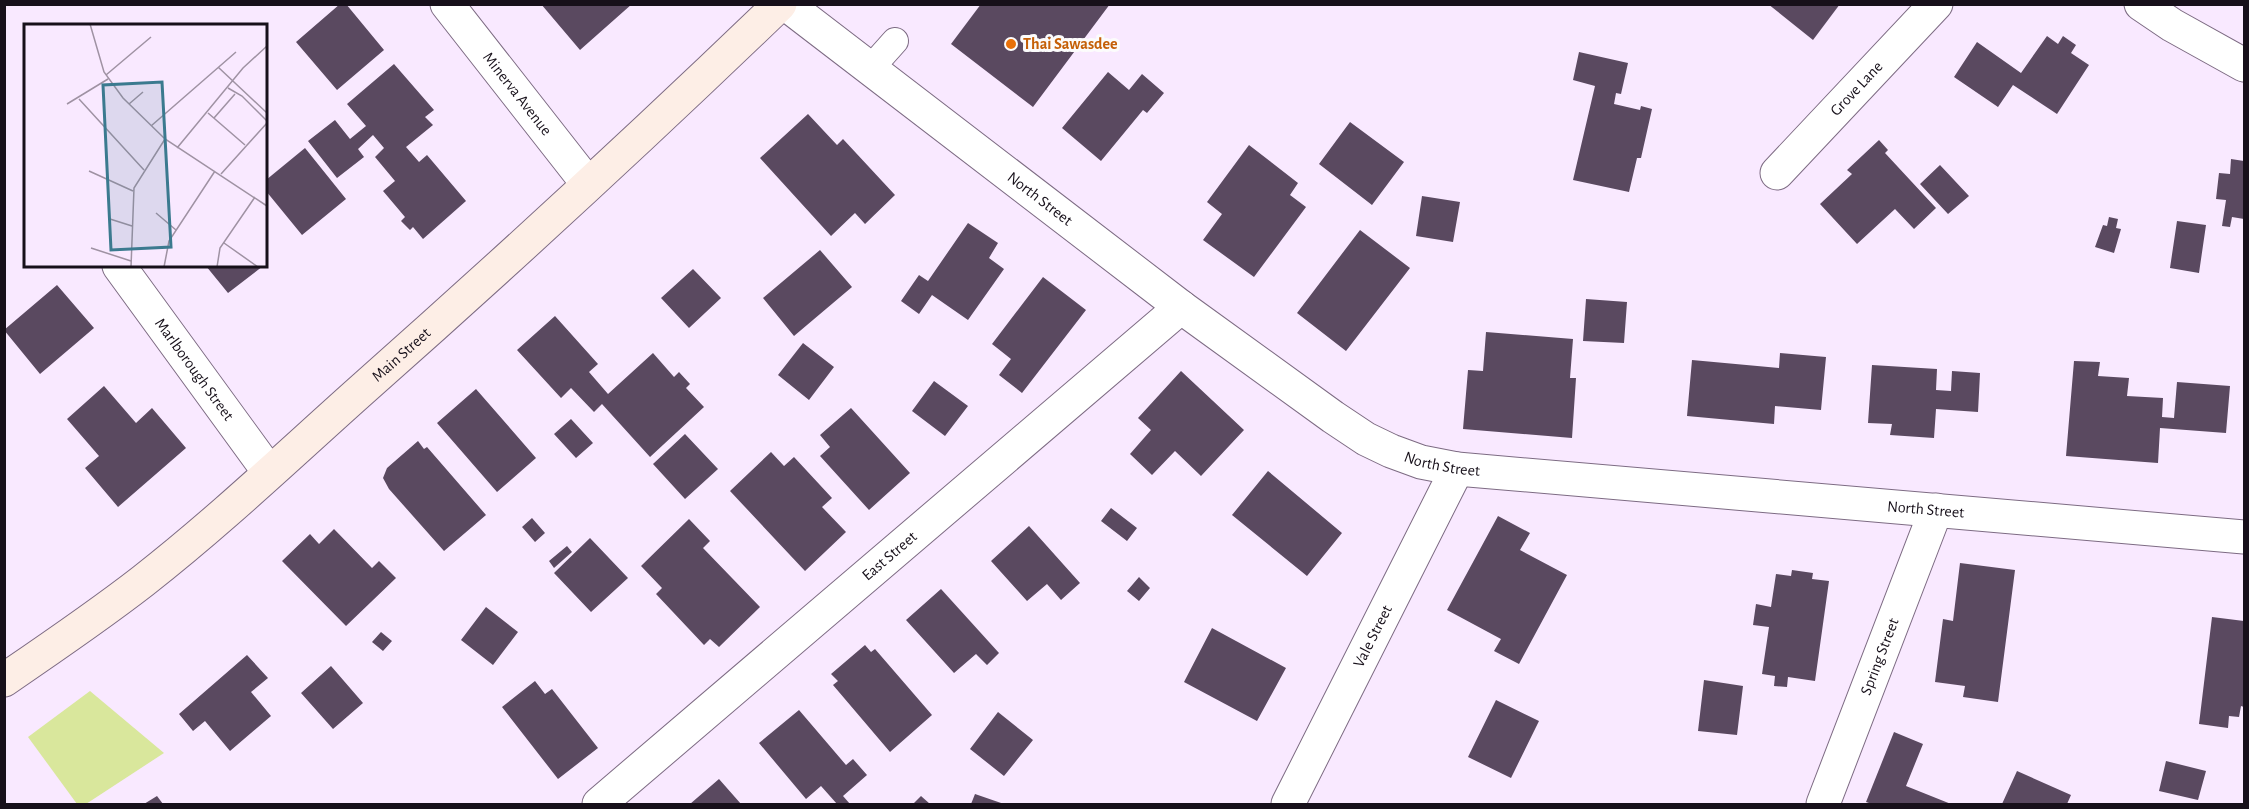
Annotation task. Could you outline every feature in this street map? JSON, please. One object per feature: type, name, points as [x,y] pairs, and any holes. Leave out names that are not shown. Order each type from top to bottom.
[{"type":"main road","name":"Main Street","points":[[4,680],[143,581],[193,540],[437,323],[675,106],[780,4]]},
{"type":"street","name":"Minerva Avenue","points":[[447,4],[588,184]]},
{"type":"street","name":"North Street","points":[[786,4],[1181,307],[1333,417],[1391,452],[1421,462],[1457,469],[2244,537]]},
{"type":"street","name":"Grove Lane","points":[[1777,173],[1936,4]]},
{"type":"street","points":[[2141,4],[2182,31],[2244,65]]},
{"type":"street","name":"Marlborough Street","points":[[120,267],[269,472]]},
{"type":"street","name":"East Street","points":[[599,804],[1181,307]]},
{"type":"street","name":"Vale Street","points":[[1288,804],[1457,469]]},
{"type":"street","name":"Spring Street","points":[[1823,804],[1936,510]]},
{"type":"lane","points":[[870,69],[895,41]]},
{"type":"green space","points":[[90,691],[164,753],[86,804],[77,804],[28,737]]},
{"type":"building","points":[[340,4],[346,4],[384,50],[337,90],[296,42]]},
{"type":"building","points":[[541,4],[632,4],[580,50]]},
{"type":"building","points":[[981,4],[1110,4],[1033,107],[951,44]]},
{"type":"building","points":[[1768,4],[1840,4],[1813,40]]},
{"type":"building","points":[[2047,36],[2058,44],[2063,36],[2076,45],[2071,53],[2089,65],[2057,114],[2013,85],[1998,107],[1954,77],[1977,42],[2021,73]]},
{"type":"building","points":[[1579,52],[1628,63],[1621,94],[1616,93],[1614,104],[1640,110],[1641,106],[1652,109],[1641,158],[1637,158],[1629,192],[1573,180],[1595,86],[1573,80]]},
{"type":"building","points":[[394,64],[434,110],[425,117],[433,125],[406,147],[419,162],[427,155],[466,201],[423,239],[413,227],[410,230],[401,221],[405,217],[383,191],[395,181],[375,157],[384,148],[373,135],[358,149],[364,157],[337,178],[308,141],[335,120],[350,139],[366,126],[347,104]]},
{"type":"building","points":[[1108,72],[1129,90],[1142,74],[1164,93],[1147,113],[1143,110],[1101,161],[1062,128]]},
{"type":"building","points":[[808,114],[837,145],[843,139],[895,195],[865,224],[855,213],[831,236],[760,158]]},
{"type":"building","points":[[1350,122],[1404,162],[1372,205],[1319,164]]},
{"type":"building","points":[[1879,140],[1888,150],[1885,153],[1936,208],[1914,229],[1895,209],[1857,244],[1820,204],[1852,174],[1847,170]]},
{"type":"building","points":[[1249,145],[1298,183],[1290,195],[1306,207],[1254,277],[1203,240],[1222,214],[1207,202]]},
{"type":"building","points":[[305,148],[346,199],[302,235],[267,192],[267,179]]},
{"type":"building","points":[[2231,159],[2244,161],[2244,219],[2232,217],[2230,227],[2222,226],[2226,200],[2216,199],[2219,173],[2230,174]]},
{"type":"building","points":[[1940,165],[1969,196],[1948,214],[1920,184]]},
{"type":"building","points":[[1422,196],[1460,202],[1453,242],[1416,236]]},
{"type":"building","points":[[2109,217],[2118,219],[2116,228],[2121,229],[2114,253],[2095,247],[2103,225],[2107,226]]},
{"type":"building","points":[[2177,221],[2206,225],[2199,273],[2170,268]]},
{"type":"building","points":[[968,223],[998,243],[989,258],[1004,269],[968,320],[932,295],[919,314],[901,301],[919,275],[928,281]]},
{"type":"building","points":[[1360,230],[1410,268],[1346,351],[1297,313]]},
{"type":"building","points":[[820,250],[852,287],[794,336],[763,298]]},
{"type":"building","points":[[207,267],[262,267],[228,293]]},
{"type":"building","points":[[693,269],[721,298],[689,328],[661,298]]},
{"type":"building","points":[[1043,277],[1086,310],[1022,393],[999,375],[1011,359],[992,344]]},
{"type":"building","points":[[57,285],[94,328],[40,374],[4,330]]},
{"type":"building","points":[[1586,299],[1627,302],[1624,343],[1583,341]]},
{"type":"building","points":[[555,316],[598,364],[589,372],[608,394],[653,353],[674,377],[679,372],[690,384],[686,388],[704,407],[650,457],[602,404],[594,412],[571,388],[561,398],[517,350]]},
{"type":"building","points":[[1486,332],[1573,339],[1570,378],[1576,378],[1572,438],[1463,429],[1468,370],[1483,371]]},
{"type":"building","points":[[803,343],[834,367],[809,400],[778,375]]},
{"type":"building","points":[[1780,353],[1826,357],[1821,410],[1775,406],[1774,424],[1687,416],[1692,360],[1779,368]]},
{"type":"building","points":[[2074,361],[2100,362],[2098,376],[2129,378],[2127,396],[2163,398],[2162,417],[2174,418],[2177,382],[2230,386],[2226,433],[2160,428],[2158,463],[2066,456]]},
{"type":"building","points":[[1872,365],[1937,369],[1936,390],[1951,391],[1952,371],[1980,373],[1978,412],[1936,409],[1934,438],[1890,435],[1892,424],[1868,423]]},
{"type":"building","points":[[1181,371],[1244,430],[1201,476],[1175,451],[1152,475],[1130,454],[1151,430],[1138,418]]},
{"type":"building","points":[[934,381],[968,406],[945,436],[912,411]]},
{"type":"building","points":[[104,386],[136,423],[152,408],[186,448],[118,507],[85,468],[99,456],[67,419]]},
{"type":"building","points":[[476,389],[536,458],[497,492],[437,423]]},
{"type":"building","points":[[851,408],[910,473],[869,510],[820,456],[830,447],[820,435]]},
{"type":"building","points":[[571,419],[593,443],[576,458],[554,434]]},
{"type":"building","points":[[685,434],[718,469],[685,499],[653,464]]},
{"type":"building","points":[[418,441],[424,449],[427,447],[486,515],[444,551],[389,489],[383,478],[387,468]]},
{"type":"building","points":[[771,452],[784,466],[794,457],[832,498],[822,507],[846,532],[805,571],[730,491]]},
{"type":"building","points":[[1268,471],[1342,533],[1307,576],[1232,515]]},
{"type":"building","points":[[1111,508],[1137,528],[1127,541],[1101,521]]},
{"type":"building","points":[[1498,516],[1530,533],[1520,550],[1567,575],[1519,664],[1494,651],[1501,639],[1447,610]]},
{"type":"building","points":[[532,518],[545,533],[535,542],[522,527]]},
{"type":"building","points":[[689,519],[710,541],[703,548],[760,607],[719,647],[710,639],[704,645],[656,594],[662,588],[641,566]]},
{"type":"building","points":[[1029,526],[1080,583],[1061,600],[1047,584],[1027,601],[991,561]]},
{"type":"building","points":[[334,529],[372,568],[379,561],[396,578],[346,626],[282,561],[310,534],[319,544]]},
{"type":"building","points":[[590,538],[628,578],[591,612],[554,573]]},
{"type":"building","points":[[567,546],[572,552],[554,568],[549,561]]},
{"type":"building","points":[[1960,563],[2015,570],[1998,702],[1963,697],[1965,686],[1935,682],[1943,619],[1953,621]]},
{"type":"building","points":[[1792,570],[1813,573],[1812,579],[1829,581],[1815,681],[1788,677],[1787,687],[1774,686],[1775,676],[1762,674],[1769,627],[1753,625],[1756,604],[1771,607],[1776,574],[1791,576]]},
{"type":"building","points":[[1139,577],[1150,588],[1139,601],[1127,591]]},
{"type":"building","points":[[941,589],[999,653],[987,665],[976,654],[954,673],[906,620]]},
{"type":"building","points":[[486,607],[518,632],[493,665],[461,640]]},
{"type":"building","points":[[2212,617],[2244,621],[2244,707],[2241,706],[2239,717],[2229,716],[2228,728],[2199,724]]},
{"type":"building","points":[[1212,628],[1286,668],[1257,721],[1184,682]]},
{"type":"building","points":[[381,632],[392,641],[383,651],[372,642]]},
{"type":"building","points":[[865,645],[871,652],[875,649],[932,715],[890,752],[833,685],[838,681],[831,674]]},
{"type":"building","points":[[247,655],[268,678],[251,692],[271,716],[230,751],[205,721],[193,731],[179,714]]},
{"type":"building","points":[[331,666],[363,703],[333,729],[301,693]]},
{"type":"building","points":[[1704,680],[1743,686],[1737,735],[1698,731]]},
{"type":"building","points":[[535,681],[545,694],[552,689],[598,748],[558,779],[502,707]]},
{"type":"building","points":[[1496,700],[1539,721],[1511,778],[1468,757]]},
{"type":"building","points":[[799,710],[846,765],[853,759],[867,775],[843,796],[850,804],[837,804],[821,786],[806,799],[759,743]]},
{"type":"building","points":[[998,712],[1033,740],[1004,776],[970,749]]},
{"type":"building","points":[[1894,732],[1923,744],[1906,786],[1951,804],[1872,804],[1866,802]]},
{"type":"building","points":[[2166,761],[2206,771],[2198,800],[2159,791]]},
{"type":"building","points":[[2017,771],[2071,795],[2067,804],[2002,804]]},
{"type":"building","points":[[719,779],[741,804],[690,804]]},
{"type":"building","points":[[975,794],[1004,804],[971,804]]},
{"type":"building","points":[[157,796],[163,804],[144,804]]},
{"type":"building","points":[[921,796],[930,804],[913,804]]},
{"type":"place","name":"Thai Sawasdee","points":[[1011,44]]}]
